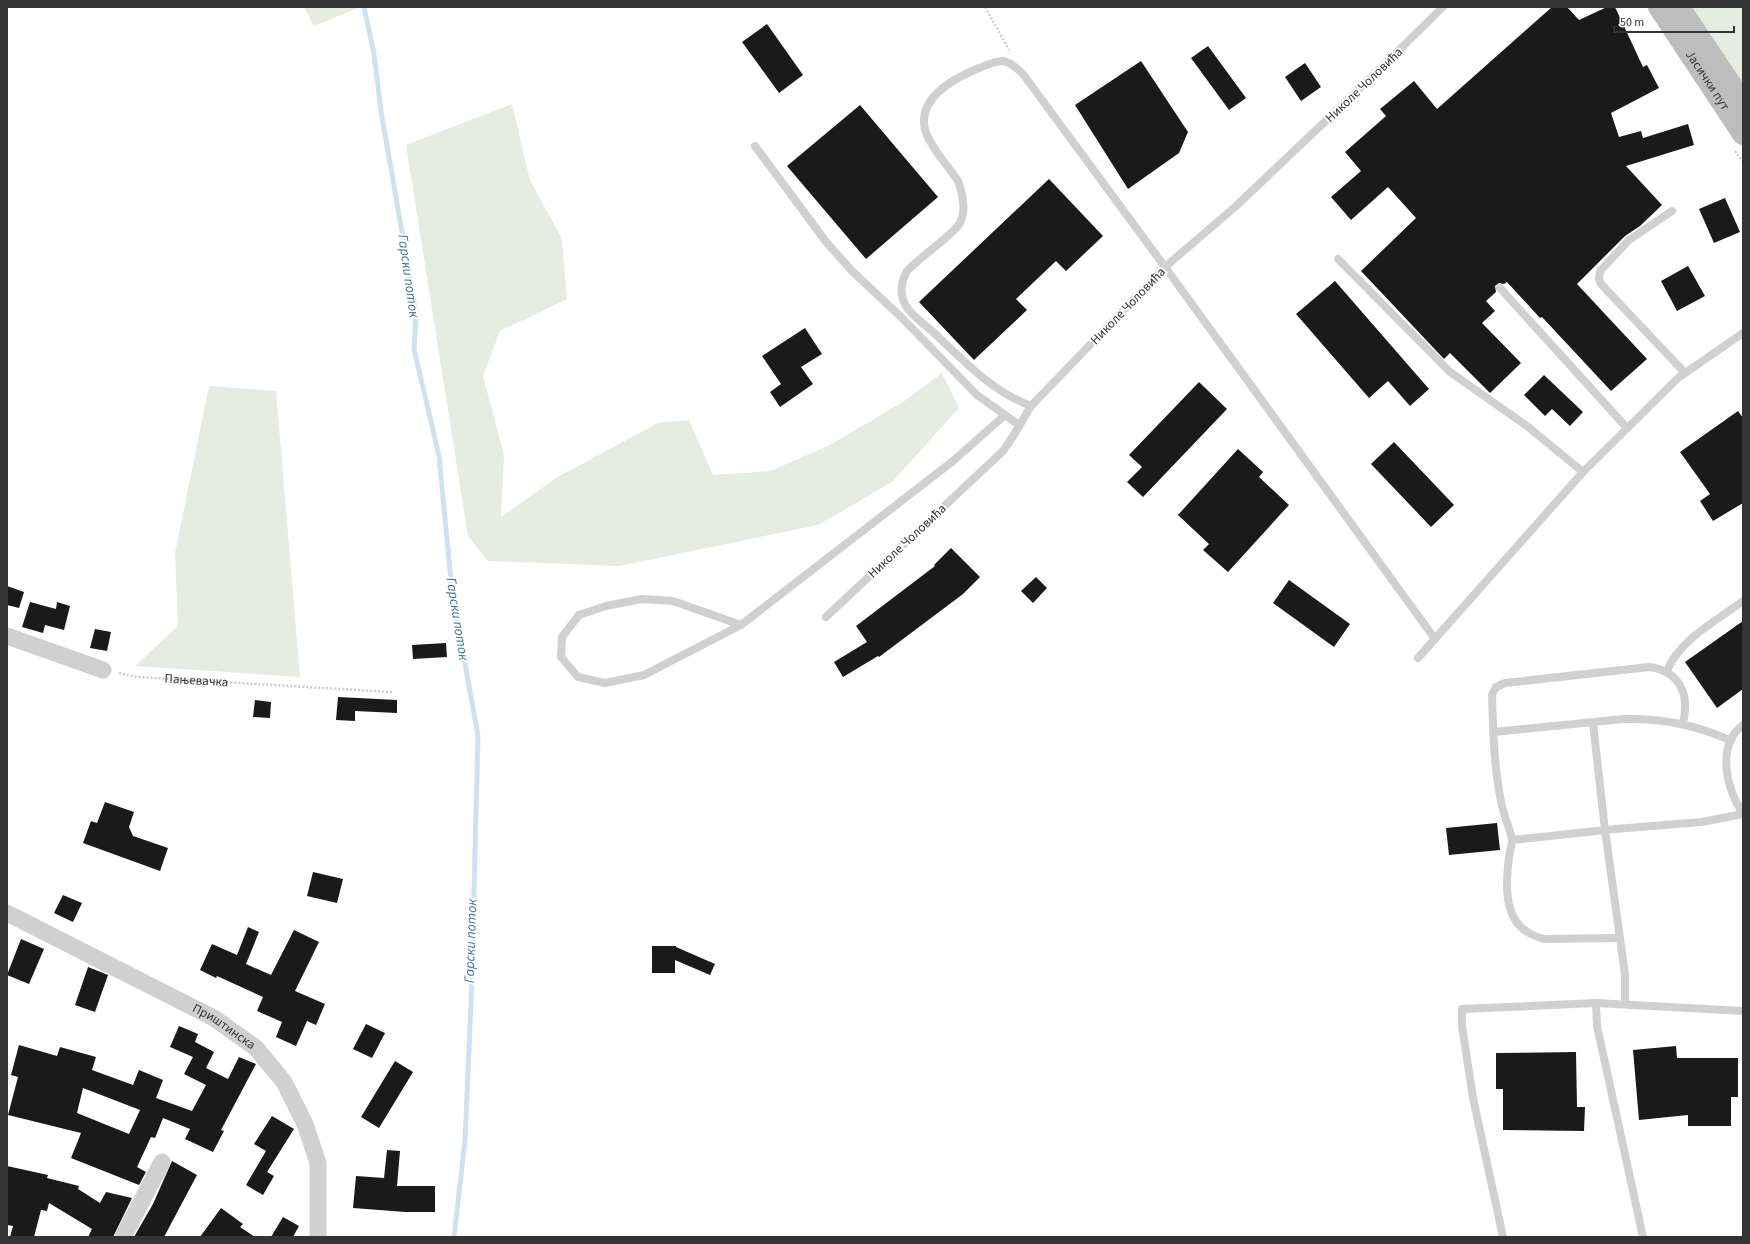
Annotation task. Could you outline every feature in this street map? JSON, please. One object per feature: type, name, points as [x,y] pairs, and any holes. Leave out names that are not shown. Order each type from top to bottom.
[{"type":"main road","name":"Јасички пут","points":[[1659,7],[1743,134]]},
{"type":"main road","name":"Јасички пут","points":[[1679,7],[1743,104]]},
{"type":"street","points":[[7,636],[103,670]]},
{"type":"street","name":"Приштинска","points":[[7,912],[214,1018],[256,1048],[284,1082],[305,1124],[314,1150],[318,1163],[318,1237]]},
{"type":"street","points":[[123,1237],[162,1162]]},
{"type":"lane","name":"Николе Чоловића","points":[[826,617],[1002,452],[1014,437],[1019,425],[1031,406],[1166,267],[1235,207],[1443,7]]},
{"type":"lane","points":[[1031,406],[1007,396],[982,378],[907,307],[901,291],[907,271],[959,225],[963,207],[961,190],[958,181],[925,132],[924,116],[927,107],[941,90],[964,74],[996,62],[1004,61],[1011,64],[1023,74],[1166,267],[1434,639]]},
{"type":"lane","points":[[755,146],[827,242],[852,271],[901,317],[977,395],[1019,425]]},
{"type":"lane","points":[[1672,211],[1629,240],[1600,271],[1599,279],[1601,284],[1685,373]]},
{"type":"lane","points":[[1338,259],[1450,372],[1521,421],[1583,472]]},
{"type":"lane","points":[[1500,288],[1627,428]]},
{"type":"lane","points":[[1418,658],[1583,472],[1627,428],[1685,373],[1743,333]]},
{"type":"lane","points":[[741,625],[673,601],[642,599],[606,606],[579,615],[562,637],[561,657],[578,677],[605,683],[644,676],[741,625],[953,461],[1005,415]]},
{"type":"lane","points":[[1667,672],[1672,660],[1684,644],[1743,601]]},
{"type":"lane","points":[[1620,938],[1544,940],[1534,937],[1526,932],[1514,918],[1509,901],[1508,871],[1512,840],[1505,820],[1499,789],[1494,732],[1493,691],[1500,685],[1649,667],[1667,672],[1678,682],[1683,693],[1685,706],[1683,723]]},
{"type":"lane","points":[[1494,732],[1643,718],[1683,723],[1716,734],[1731,741]]},
{"type":"lane","points":[[1593,723],[1605,830],[1625,976],[1625,1004]]},
{"type":"lane","points":[[1512,840],[1702,822],[1743,814],[1733,796],[1727,777],[1728,754],[1731,741],[1737,730],[1743,725]]},
{"type":"lane","points":[[1596,1003],[1597,1026],[1643,1237]]},
{"type":"lane","points":[[1503,1237],[1473,1098],[1462,1026],[1462,1009],[1596,1003],[1743,1011]]},
{"type":"path","points":[[985,7],[1010,53],[1011,64]]},
{"type":"path","name":"Пањевачка","points":[[103,670],[137,677],[392,692]]},
{"type":"shaded area","points":[[304,7],[358,7],[358,8],[314,26]]},
{"type":"shaded area","points":[[1679,7],[1743,7],[1743,103]]},
{"type":"shaded area","points":[[512,104],[530,180],[562,239],[567,299],[500,331],[483,376],[504,455],[501,517],[556,478],[658,423],[689,420],[713,475],[770,471],[828,446],[903,402],[942,373],[959,408],[892,482],[818,525],[619,566],[488,561],[468,536],[406,145]]},
{"type":"shaded area","points":[[209,386],[276,391],[300,677],[135,666],[178,626],[175,553]]},
{"type":"building","points":[[1552,7],[1567,7],[1579,20],[1607,7],[1615,7],[1643,67],[1647,65],[1659,88],[1611,113],[1619,137],[1641,131],[1643,138],[1688,124],[1694,145],[1626,166],[1662,205],[1640,226],[1625,236],[1577,284],[1647,359],[1611,391],[1507,282],[1504,284],[1499,283],[1495,286],[1496,292],[1486,301],[1495,311],[1482,323],[1521,363],[1490,393],[1450,353],[1444,359],[1361,271],[1416,218],[1388,187],[1351,220],[1331,197],[1361,171],[1345,152],[1386,116],[1380,109],[1414,81],[1437,109]]},
{"type":"building","points":[[767,24],[803,75],[779,93],[742,42]]},
{"type":"building","points":[[1208,46],[1246,98],[1229,110],[1191,58]]},
{"type":"building","points":[[1141,61],[1188,132],[1179,153],[1128,189],[1075,105]]},
{"type":"building","points":[[1305,63],[1321,87],[1301,101],[1285,77]]},
{"type":"building","points":[[860,105],[938,197],[866,259],[787,166]]},
{"type":"building","points":[[1049,179],[1103,236],[1066,271],[1056,261],[1016,299],[1027,310],[974,360],[919,302]]},
{"type":"building","points":[[1725,198],[1740,232],[1714,243],[1699,209]]},
{"type":"building","points":[[1688,266],[1705,296],[1677,311],[1661,281]]},
{"type":"building","points":[[1335,281],[1429,389],[1410,406],[1388,381],[1369,398],[1296,314]]},
{"type":"building","points":[[805,328],[822,354],[801,367],[813,384],[780,407],[770,392],[781,384],[762,356]]},
{"type":"building","points":[[1544,375],[1583,412],[1570,426],[1552,409],[1545,416],[1524,395]]},
{"type":"building","points":[[1199,382],[1227,409],[1143,497],[1127,482],[1142,467],[1129,455]]},
{"type":"building","points":[[1738,411],[1743,418],[1743,503],[1713,521],[1700,501],[1710,494],[1680,452]]},
{"type":"building","points":[[1394,442],[1454,505],[1431,527],[1371,464]]},
{"type":"building","points":[[1238,449],[1263,472],[1259,477],[1289,505],[1228,572],[1203,550],[1209,544],[1178,515]]},
{"type":"building","points":[[951,548],[980,577],[963,594],[879,657],[878,656],[843,677],[834,662],[867,642],[856,626],[935,566],[934,565]]},
{"type":"building","points":[[1036,577],[1047,588],[1033,603],[1021,591]]},
{"type":"building","points":[[1289,580],[1350,624],[1334,647],[1273,603]]},
{"type":"building","points":[[7,586],[24,592],[19,608],[7,605]]},
{"type":"building","points":[[30,602],[56,609],[57,602],[70,606],[64,630],[45,625],[43,633],[22,627]]},
{"type":"building","points":[[1743,621],[1743,689],[1717,708],[1685,662]]},
{"type":"building","points":[[95,629],[111,632],[107,651],[90,648]]},
{"type":"building","points":[[446,643],[447,657],[413,659],[412,645]]},
{"type":"building","points":[[338,697],[397,700],[397,713],[355,711],[355,721],[336,720]]},
{"type":"building","points":[[255,700],[271,702],[270,718],[253,717]]},
{"type":"building","points":[[105,802],[134,812],[129,827],[133,836],[168,848],[160,871],[83,843],[91,821],[97,823]]},
{"type":"building","points":[[1497,823],[1500,850],[1449,855],[1446,828]]},
{"type":"building","points":[[313,872],[343,879],[337,903],[307,896]]},
{"type":"building","points":[[63,895],[82,903],[73,922],[54,913]]},
{"type":"building","points":[[248,927],[259,932],[246,964],[271,975],[294,930],[319,942],[295,991],[325,1004],[316,1025],[307,1021],[296,1046],[276,1037],[282,1022],[257,1011],[263,997],[200,970],[212,944],[237,955]]},
{"type":"building","points":[[21,939],[44,949],[29,984],[7,975]]},
{"type":"building","points":[[652,946],[676,946],[715,964],[710,975],[675,960],[675,973],[652,973]]},
{"type":"building","points":[[88,967],[108,975],[95,1012],[75,1005]]},
{"type":"building","points":[[366,1024],[385,1033],[372,1058],[353,1049]]},
{"type":"building","points":[[179,1026],[198,1034],[195,1042],[214,1052],[206,1068],[228,1079],[239,1057],[256,1064],[221,1130],[224,1131],[213,1152],[185,1139],[190,1129],[163,1118],[155,1138],[151,1137],[137,1167],[146,1172],[139,1185],[71,1158],[81,1133],[8,1115],[18,1077],[11,1075],[19,1045],[57,1056],[60,1047],[96,1057],[92,1070],[133,1085],[139,1070],[163,1080],[156,1098],[192,1111],[206,1085],[184,1074],[193,1057],[170,1047]],"holes":[[[83,1088],[140,1110],[129,1134],[77,1113]]]},
{"type":"building","points":[[1676,1046],[1677,1058],[1738,1058],[1738,1097],[1731,1097],[1731,1126],[1688,1126],[1688,1115],[1639,1120],[1633,1050]]},
{"type":"building","points":[[1576,1052],[1577,1107],[1585,1107],[1584,1131],[1503,1130],[1503,1089],[1496,1089],[1496,1053]]},
{"type":"building","points":[[395,1061],[413,1072],[379,1128],[361,1117]]},
{"type":"building","points":[[272,1116],[294,1129],[267,1172],[274,1176],[263,1195],[246,1185],[266,1151],[254,1144]]},
{"type":"building","points":[[387,1150],[400,1151],[397,1186],[435,1186],[435,1212],[405,1212],[353,1208],[356,1176],[384,1178]]},
{"type":"building","points":[[172,1161],[197,1175],[164,1237],[134,1237],[153,1204]]},
{"type":"building","points":[[7,1166],[48,1175],[47,1178],[79,1186],[78,1189],[100,1203],[106,1192],[132,1198],[113,1237],[88,1237],[92,1229],[49,1203],[47,1211],[41,1210],[34,1237],[10,1237],[13,1226],[7,1225]]},
{"type":"building","points":[[221,1208],[243,1224],[240,1227],[255,1237],[200,1237]]},
{"type":"building","points":[[283,1217],[299,1226],[293,1237],[271,1237]]},
{"type":"waterway","name":"Гарски поток","points":[[364,7],[374,54],[381,111],[416,313],[414,349],[439,456],[452,592],[478,736],[471,1004],[465,1140],[454,1237]]}]
